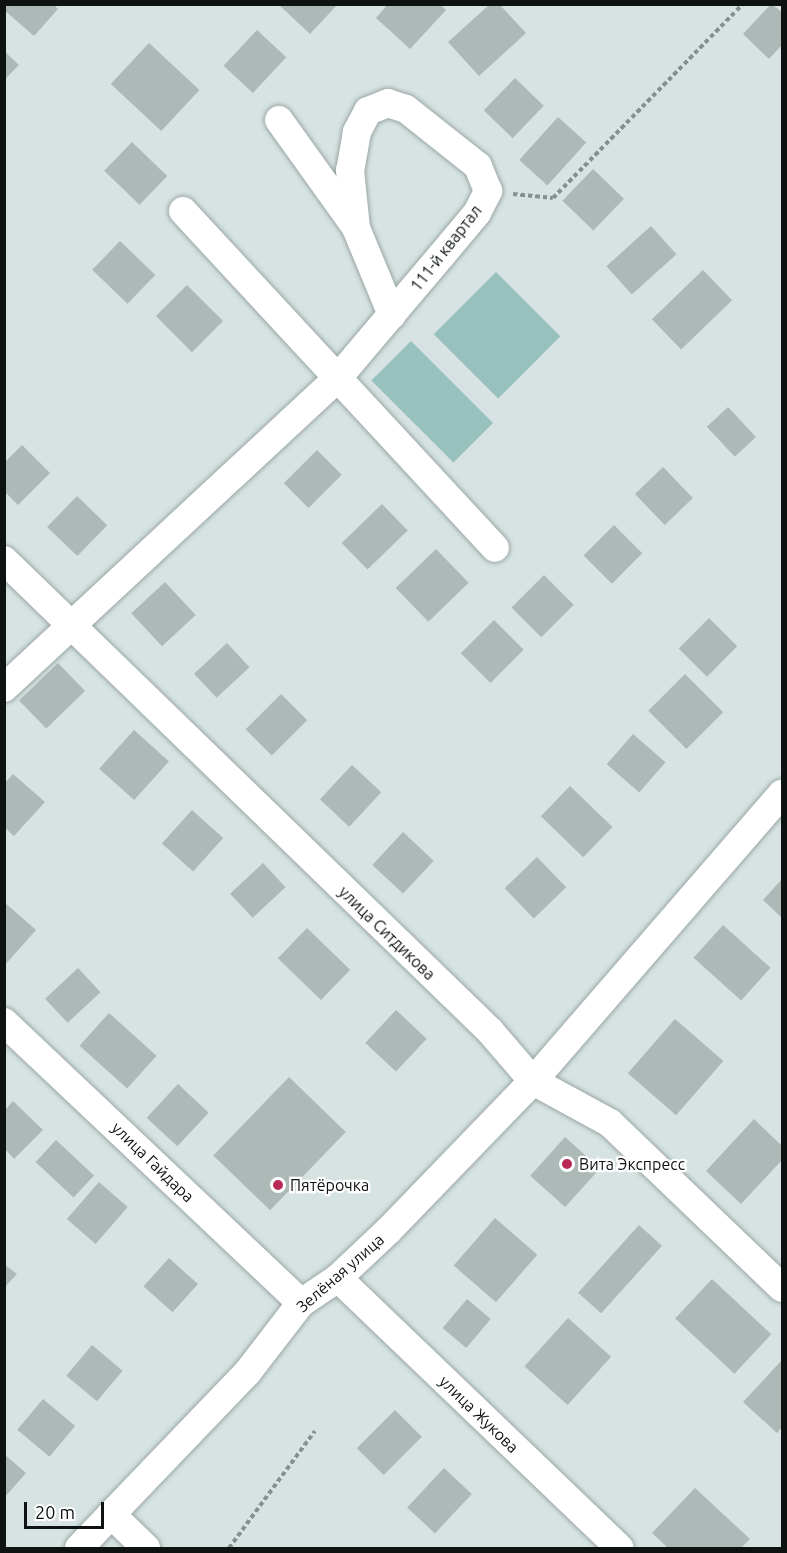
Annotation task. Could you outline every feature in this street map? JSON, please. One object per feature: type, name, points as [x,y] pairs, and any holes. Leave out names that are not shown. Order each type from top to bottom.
[{"type":"street","name":"111-й квартал","points":[[4,688],[68,625],[337,379],[392,315],[488,191],[478,166],[406,109],[388,103],[368,111],[357,132],[350,170],[356,228],[392,315]]},
{"type":"street","points":[[279,120],[356,228]]},
{"type":"street","points":[[183,211],[495,548]]},
{"type":"street","name":"улица Ситдикова","points":[[4,560],[68,625],[490,1031],[532,1081],[610,1123],[783,1288]]},
{"type":"street","name":"Зелёная улица","points":[[79,1548],[247,1373],[301,1303],[338,1278],[532,1081],[783,794]]},
{"type":"street","name":"улица Гайдара","points":[[4,1022],[301,1303]]},
{"type":"street","name":"улица Жукова","points":[[338,1278],[620,1548]]},
{"type":"street","points":[[111,1514],[146,1548]]},
{"type":"path","points":[[488,191],[553,198],[743,4]]},
{"type":"path","points":[[229,1548],[315,1431]]},
{"type":"shaded area","points":[[496,272],[560,336],[498,399],[434,334]]},
{"type":"shaded area","points":[[411,341],[493,423],[453,463],[371,381]]},
{"type":"building","points":[[8,4],[53,4],[58,9],[34,36],[4,10]]},
{"type":"building","points":[[278,4],[338,4],[310,34]]},
{"type":"building","points":[[388,4],[440,4],[446,10],[410,49],[376,18]]},
{"type":"building","points":[[771,4],[782,12],[782,45],[769,59],[743,34]]},
{"type":"building","points":[[489,5],[500,5],[526,33],[479,76],[448,42]]},
{"type":"building","points":[[257,30],[286,57],[253,93],[224,66]]},
{"type":"building","points":[[149,43],[199,90],[161,131],[111,84]]},
{"type":"building","points":[[4,51],[19,65],[4,80]]},
{"type":"building","points":[[515,78],[544,106],[513,138],[484,110]]},
{"type":"building","points":[[558,117],[586,142],[547,186],[519,160]]},
{"type":"building","points":[[132,142],[167,176],[139,205],[104,171]]},
{"type":"building","points":[[593,169],[624,199],[593,231],[562,201]]},
{"type":"building","points":[[651,226],[676,254],[632,294],[606,266]]},
{"type":"building","points":[[120,241],[155,275],[127,304],[92,270]]},
{"type":"building","points":[[703,270],[732,300],[681,350],[652,319]]},
{"type":"building","points":[[187,285],[223,321],[192,352],[156,316]]},
{"type":"building","points":[[728,407],[756,437],[735,457],[707,427]]},
{"type":"building","points":[[22,445],[50,473],[18,505],[4,491],[4,463]]},
{"type":"building","points":[[317,450],[342,475],[309,508],[284,483]]},
{"type":"building","points":[[663,467],[693,498],[665,525],[635,494]]},
{"type":"building","points":[[77,496],[107,525],[77,556],[47,527]]},
{"type":"building","points":[[382,504],[408,531],[367,570],[342,543]]},
{"type":"building","points":[[614,525],[642,553],[612,584],[584,555]]},
{"type":"building","points":[[436,549],[469,583],[428,622],[396,588]]},
{"type":"building","points":[[544,575],[574,605],[541,637],[511,608]]},
{"type":"building","points":[[165,582],[196,615],[162,646],[131,613]]},
{"type":"building","points":[[709,618],[737,646],[707,677],[679,648]]},
{"type":"building","points":[[494,620],[524,650],[490,683],[461,653]]},
{"type":"building","points":[[227,643],[250,667],[217,698],[194,674]]},
{"type":"building","points":[[58,663],[85,691],[46,729],[19,701]]},
{"type":"building","points":[[685,674],[723,712],[686,749],[648,711]]},
{"type":"building","points":[[281,694],[307,720],[272,756],[246,729]]},
{"type":"building","points":[[134,730],[169,761],[134,800],[99,769]]},
{"type":"building","points":[[633,734],[665,762],[639,792],[607,764]]},
{"type":"building","points":[[352,765],[381,792],[349,827],[320,799]]},
{"type":"building","points":[[13,774],[45,802],[14,836],[4,827],[4,784]]},
{"type":"building","points":[[570,786],[612,827],[583,857],[541,816]]},
{"type":"building","points":[[192,810],[223,838],[193,872],[162,843]]},
{"type":"building","points":[[403,832],[434,861],[403,894],[372,865]]},
{"type":"building","points":[[537,857],[566,887],[534,918],[505,888]]},
{"type":"building","points":[[263,863],[286,887],[253,918],[230,894]]},
{"type":"building","points":[[782,879],[782,918],[763,900]]},
{"type":"building","points":[[4,902],[36,930],[4,966]]},
{"type":"building","points":[[723,925],[771,968],[741,1001],[694,958]]},
{"type":"building","points":[[307,928],[350,970],[321,1000],[278,958]]},
{"type":"building","points":[[78,968],[101,992],[68,1023],[45,999]]},
{"type":"building","points":[[396,1010],[427,1039],[396,1072],[365,1043]]},
{"type":"building","points":[[109,1013],[157,1056],[127,1089],[80,1046]]},
{"type":"building","points":[[675,1019],[723,1061],[676,1115],[628,1073]]},
{"type":"building","points":[[289,1077],[346,1132],[270,1210],[213,1155]]},
{"type":"building","points":[[178,1084],[209,1113],[177,1146],[147,1118]]},
{"type":"building","points":[[13,1101],[43,1130],[14,1159],[5,1149],[5,1110]]},
{"type":"building","points":[[754,1119],[782,1146],[782,1160],[741,1204],[706,1171]]},
{"type":"building","points":[[565,1137],[600,1168],[565,1207],[530,1176]]},
{"type":"building","points":[[56,1140],[94,1175],[74,1197],[36,1162]]},
{"type":"building","points":[[99,1182],[128,1207],[96,1244],[67,1219]]},
{"type":"building","points":[[495,1218],[537,1255],[496,1302],[454,1266]]},
{"type":"building","points":[[639,1225],[662,1246],[601,1313],[578,1293]]},
{"type":"building","points":[[169,1258],[198,1284],[173,1312],[144,1286]]},
{"type":"building","points":[[4,1264],[17,1274],[4,1288]]},
{"type":"building","points":[[712,1279],[771,1334],[734,1374],[675,1318]]},
{"type":"building","points":[[467,1299],[491,1319],[466,1348],[443,1328]]},
{"type":"building","points":[[568,1318],[611,1357],[568,1405],[525,1366]]},
{"type":"building","points":[[92,1345],[123,1371],[97,1401],[66,1376]]},
{"type":"building","points":[[782,1360],[782,1427],[777,1433],[743,1402]]},
{"type":"building","points":[[43,1399],[75,1426],[49,1457],[17,1430]]},
{"type":"building","points":[[395,1410],[422,1437],[384,1475],[357,1448]]},
{"type":"building","points":[[4,1454],[26,1473],[4,1498]]},
{"type":"building","points":[[444,1468],[472,1494],[435,1533],[407,1507]]},
{"type":"building","points":[[695,1488],[750,1539],[741,1548],[668,1548],[652,1533]]},
{"type":"place","name":"Вита Экспресс","points":[[567,1164]]},
{"type":"place","name":"Пятёрочка","points":[[278,1185]]}]
